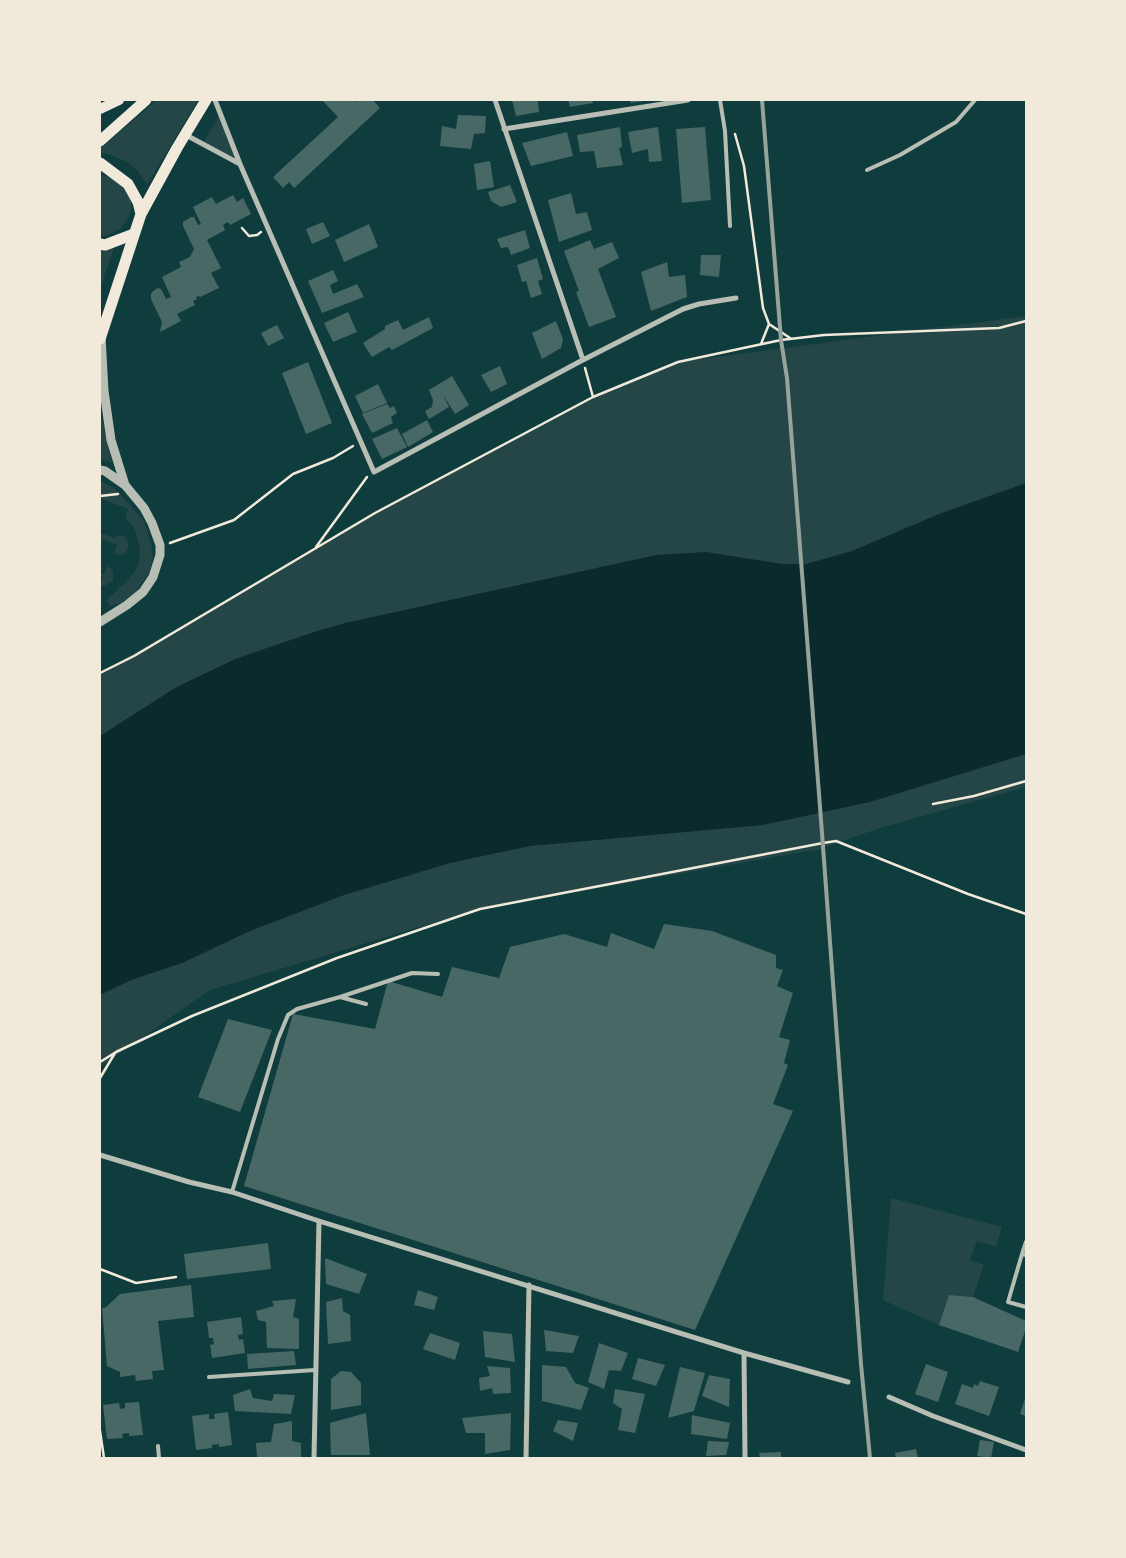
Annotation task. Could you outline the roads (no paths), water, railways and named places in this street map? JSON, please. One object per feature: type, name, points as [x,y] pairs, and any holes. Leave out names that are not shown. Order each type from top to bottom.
[{"type":"main road","points":[[100,109],[119,100]]},
{"type":"main road","points":[[100,141],[146,100]]},
{"type":"main road","points":[[101,337],[141,214],[206,100]]},
{"type":"main road","points":[[102,166],[128,184],[138,202],[141,214]]},
{"type":"main road","points":[[100,244],[105,245],[134,234]]},
{"type":"street","points":[[215,100],[240,164],[361,442],[372,473],[583,360],[683,309],[707,302],[736,298]]},
{"type":"street","points":[[495,100],[583,360]]},
{"type":"street","points":[[504,129],[688,100]]},
{"type":"street","points":[[185,135],[240,164]]},
{"type":"street","points":[[101,337],[104,391],[112,440],[124,489]]},
{"type":"street","points":[[100,470],[105,471],[144,508],[152,523],[160,546],[160,555],[153,577],[143,592],[128,605],[100,622]]},
{"type":"street","points":[[100,1155],[189,1182],[232,1192],[319,1221],[744,1353],[848,1382]]},
{"type":"street","points":[[314,1458],[319,1221]]},
{"type":"street","points":[[526,1458],[529,1285]]},
{"type":"street","points":[[744,1353],[745,1458]]},
{"type":"street","points":[[890,1397],[933,1416],[1026,1450]]},
{"type":"lane","points":[[720,100],[724,127],[730,226]]},
{"type":"lane","points":[[867,170],[900,154],[956,122],[975,100]]},
{"type":"lane","points":[[232,1192],[242,1153],[288,1015],[297,1010],[412,973],[438,974]]},
{"type":"lane","points":[[340,997],[366,1004]]},
{"type":"lane","points":[[1026,1242],[1024,1255],[1008,1302],[1026,1307]]},
{"type":"lane","points":[[209,1377],[315,1370]]},
{"type":"lane","points":[[158,1446],[159,1458]]},
{"type":"railway","points":[[762,100],[781,340],[787,378],[861,1364],[870,1458]]}]
